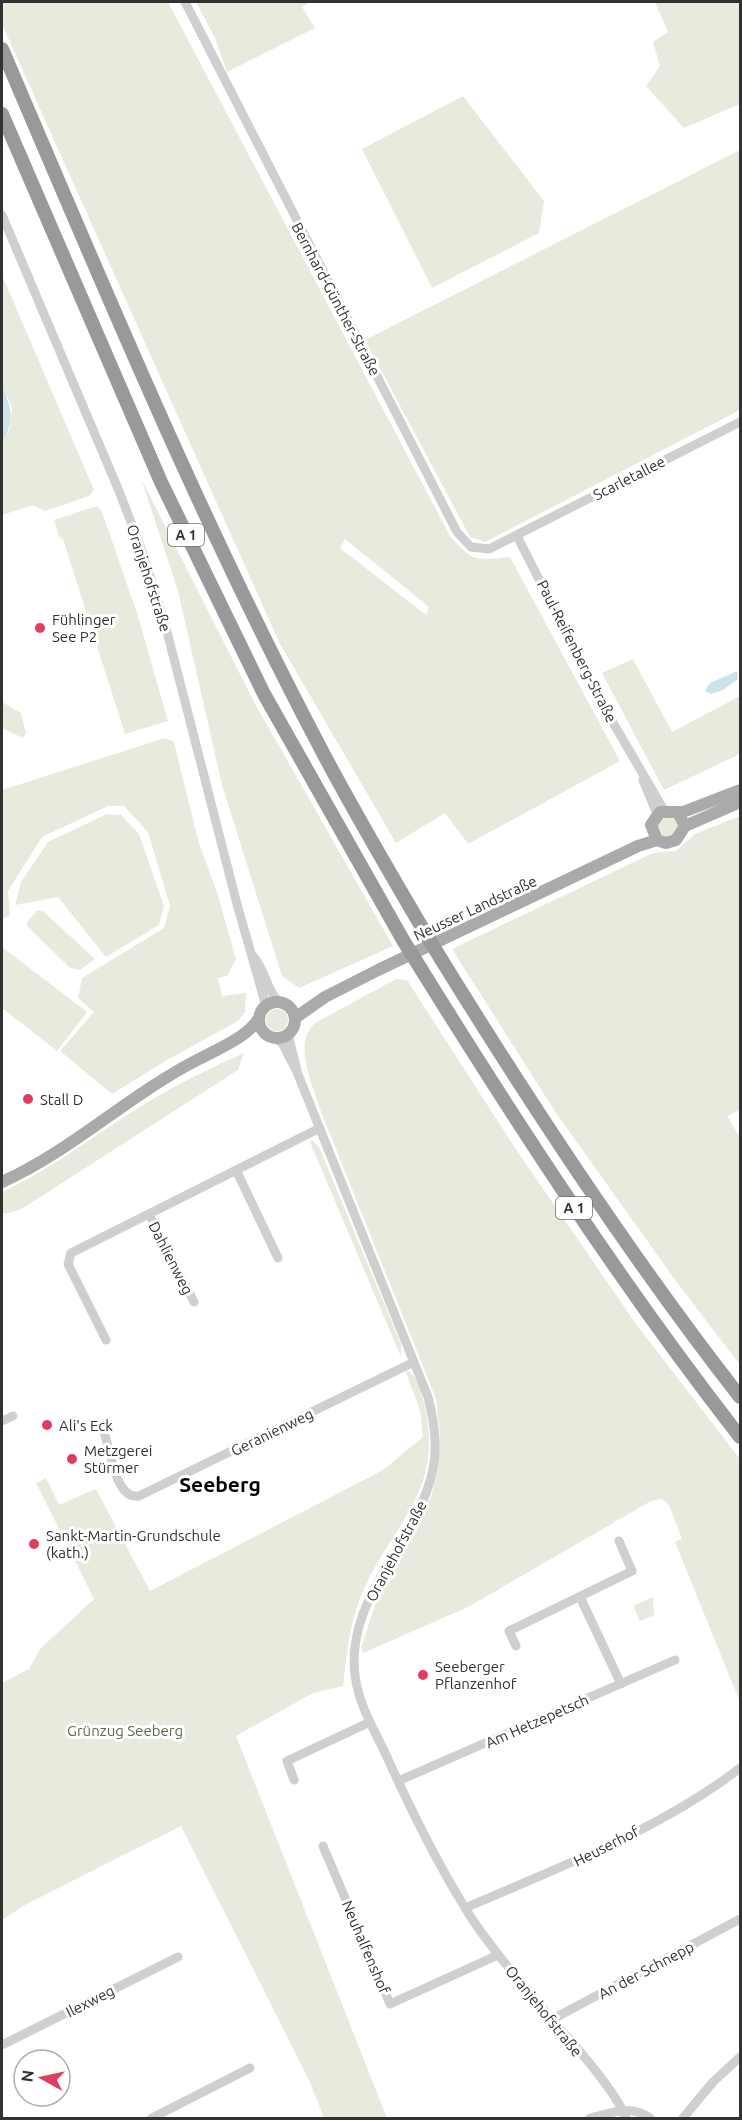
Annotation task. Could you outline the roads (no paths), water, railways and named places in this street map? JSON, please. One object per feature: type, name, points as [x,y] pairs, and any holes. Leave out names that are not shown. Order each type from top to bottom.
[{"type":"highway","name":"A 1","points":[[2,49],[168,433],[277,662],[323,752],[441,959],[611,1219],[697,1342],[741,1397]]},
{"type":"highway","name":"A 1","points":[[2,114],[161,482],[264,694],[403,940],[590,1233],[688,1370],[741,1437]]},
{"type":"main road","points":[[654,835],[660,812],[678,813],[741,790]]},
{"type":"main road","name":"Neusser Landstraße","points":[[295,1018],[325,997],[638,846],[654,835],[666,843],[676,840],[684,826],[741,802]]},
{"type":"main road","points":[[678,813],[684,826]]},
{"type":"main road","name":"Neusser Landstraße","points":[[284,1004],[325,997]]},
{"type":"main road","points":[[2,1182],[47,1158],[157,1082],[224,1046],[255,1025],[266,1006],[284,1004],[295,1018],[294,1027],[288,1034],[271,1036],[260,1034],[224,1046]]},
{"type":"main road","points":[[260,1018],[261,1028],[271,1036]]},
{"type":"street","name":"Bernhard-Günther-Straße","points":[[185,2],[288,207],[457,532],[471,548],[481,550],[517,536]]},
{"type":"street","name":"Oranjehofstraße","points":[[2,215],[119,491],[142,551],[164,620],[237,904],[254,956],[254,967],[266,1006]]},
{"type":"street","name":"Scarletallee","points":[[517,536],[741,422]]},
{"type":"street","name":"Paul-Reifenberg-Straße","points":[[517,536],[660,812]]},
{"type":"street","name":"Oranjehofstraße","points":[[254,956],[261,964],[273,996],[284,1004]]},
{"type":"street","name":"Oranjehofstraße","points":[[288,1034],[297,1072],[318,1129],[414,1362],[432,1413],[435,1436],[433,1469],[425,1494],[373,1590],[358,1627],[355,1654],[356,1675],[362,1702],[398,1781],[465,1908],[498,1955],[624,2114]]},
{"type":"street","name":"Oranjehofstraße","points":[[271,1036],[282,1043],[297,1072]]},
{"type":"street","name":"Dahlienweg","points":[[106,1340],[68,1264],[70,1253],[318,1129]]},
{"type":"street","points":[[236,1170],[278,1258]]},
{"type":"street","name":"Dahlienweg","points":[[149,1214],[194,1302]]},
{"type":"street","name":"Geranienweg","points":[[103,1430],[121,1488],[130,1496],[139,1496],[414,1362]]},
{"type":"street","points":[[2,1421],[13,1416]]},
{"type":"street","points":[[516,1646],[509,1631],[632,1571],[619,1541]]},
{"type":"street","points":[[580,1597],[621,1684]]},
{"type":"street","name":"Am Hetzepetsch","points":[[398,1781],[675,1660]]},
{"type":"street","points":[[294,1780],[287,1761],[370,1722]]},
{"type":"street","name":"Heuserhof","points":[[465,1908],[589,1855],[658,1820],[741,1768]]},
{"type":"street","name":"Neuhalfenshof","points":[[323,1846],[390,2004],[498,1955]]},
{"type":"street","name":"An der Schnepp","points":[[551,2020],[741,1919]]},
{"type":"street","name":"Ilexweg","points":[[2,2046],[178,1957]]},
{"type":"street","points":[[683,2118],[713,2082],[741,2057]]},
{"type":"street","points":[[152,2118],[250,2068]]},
{"type":"street","points":[[590,2118],[637,2110],[650,2118]]},
{"type":"water","points":[[2,386],[11,414],[9,428],[2,443]]},
{"type":"water","points":[[737,671],[738,679],[723,690],[711,694],[705,691],[710,683]]},
{"type":"place","name":"Fühlinger See P2","points":[[40,628]]},
{"type":"place","name":"Stall D","points":[[28,1099]]},
{"type":"place","name":"Ali's Eck","points":[[47,1425]]},
{"type":"place","name":"Metzgerei Stürmer","points":[[72,1459]]},
{"type":"place","name":"Sankt-Martin-Grundschule (kath.)","points":[[34,1544]]},
{"type":"place","name":"Seeberger Pflanzenhof","points":[[423,1675]]},
{"type":"district","name":"Seeberg","points":[[220,1484]]},
{"type":"park label","name":"Grünzug Seeberg","points":[[125,1730]]}]
